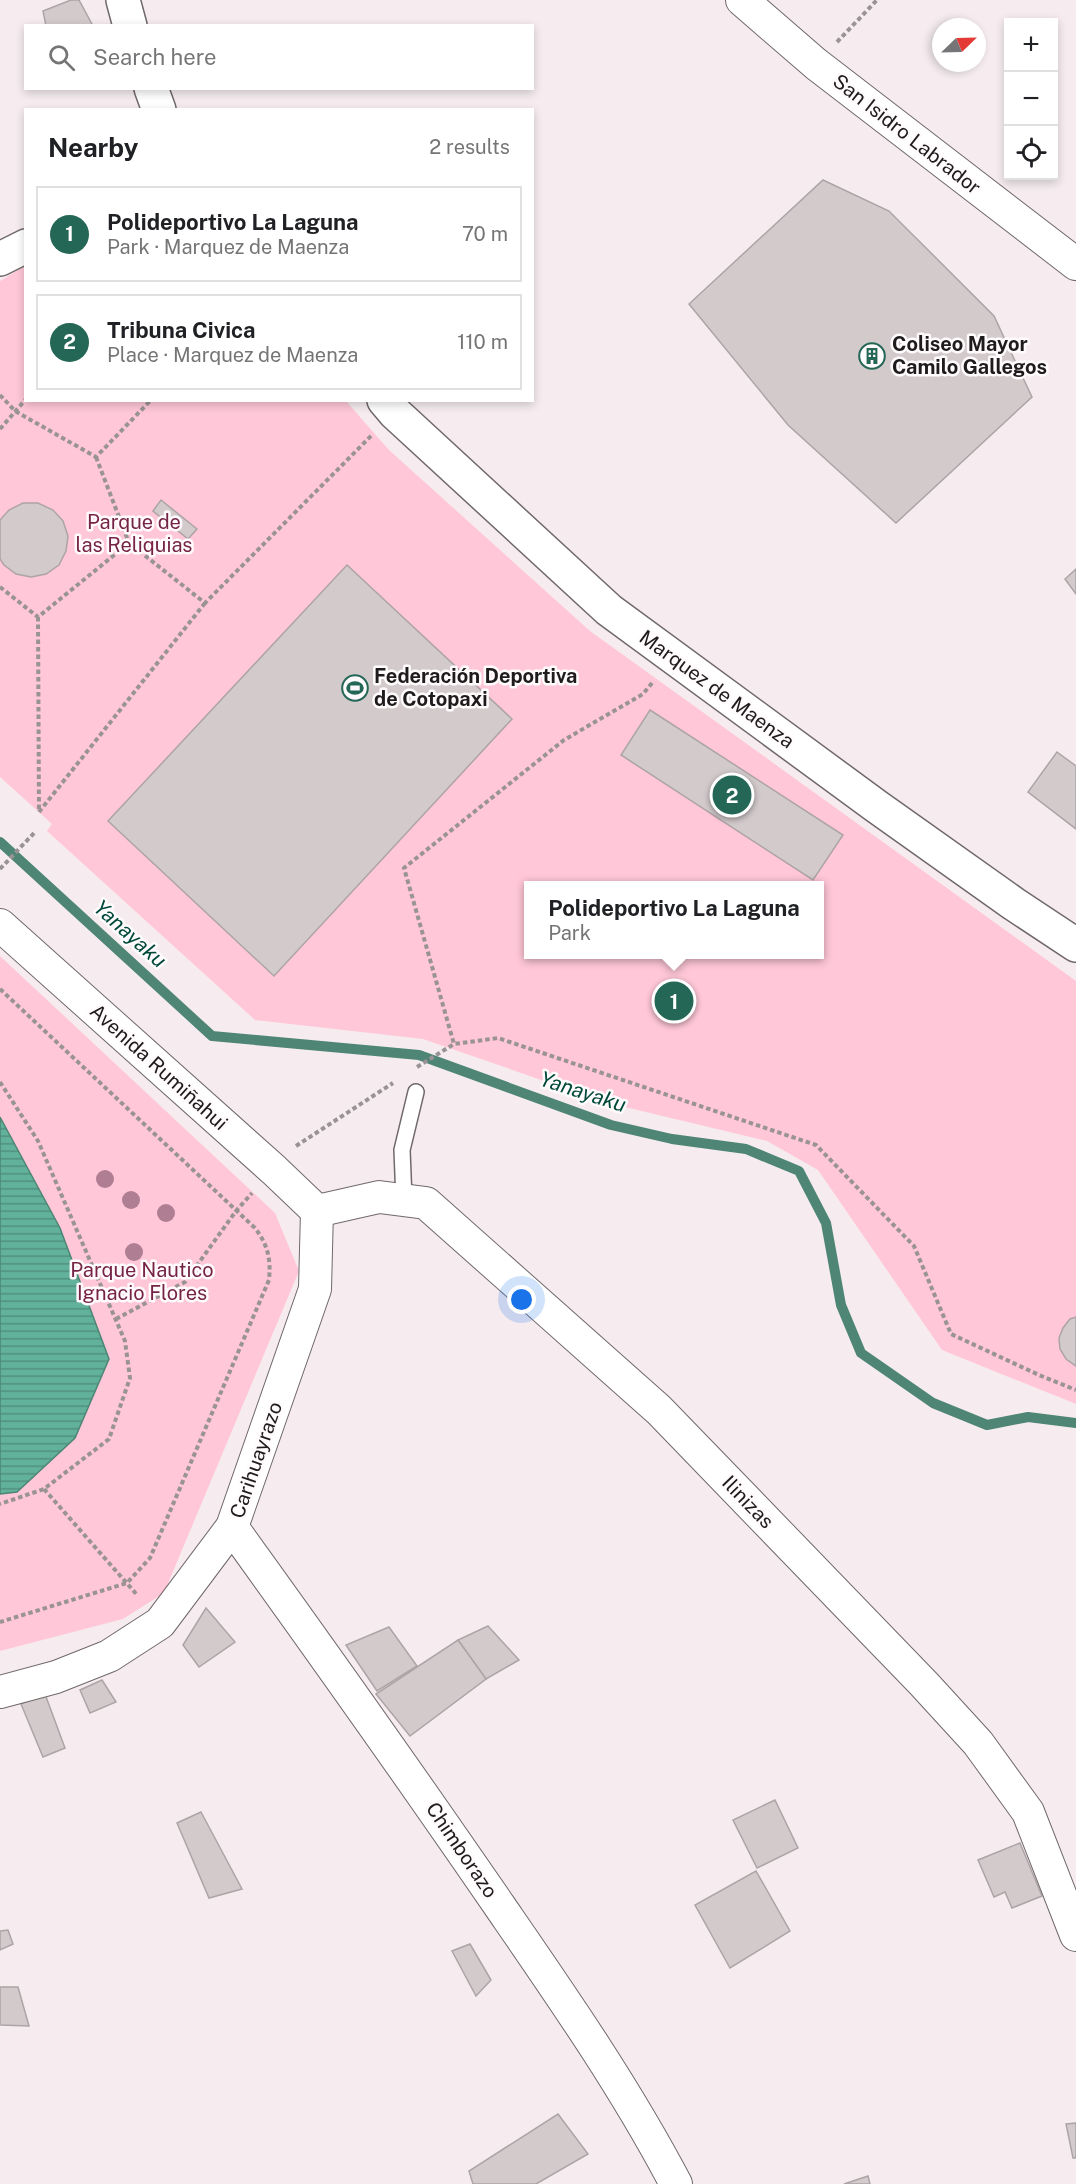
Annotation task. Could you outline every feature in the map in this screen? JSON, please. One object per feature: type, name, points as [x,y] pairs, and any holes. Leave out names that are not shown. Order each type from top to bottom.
[{"type":"street","points":[[123,0],[129,24]]},
{"type":"street","name":"San Isidro Labrador","points":[[742,0],[816,64],[1076,264]]},
{"type":"street","points":[[153,90],[158,108]]},
{"type":"street","points":[[0,259],[24,247]]},
{"type":"street","name":"Marquez de Maenza","points":[[390,407],[609,610],[876,806],[1076,945]]},
{"type":"street","name":"Avenida Rumiñahui","points":[[0,925],[317,1211]]},
{"type":"street","name":"Ilinizas","points":[[317,1211],[379,1197],[426,1203],[659,1410],[924,1684],[978,1743],[1028,1812],[1076,1935]]},
{"type":"street","name":"Carihuayrazo","points":[[0,1692],[56,1677],[109,1656],[160,1623],[232,1527],[315,1289],[317,1211]]},
{"type":"street","name":"Chimborazo","points":[[232,1527],[397,1755],[590,2037],[655,2144],[675,2184]]},
{"type":"lane","points":[[404,1200],[402,1150],[416,1092]]},
{"type":"path","points":[[816,64],[877,0]]},
{"type":"path","points":[[0,395],[15,411],[96,457],[129,543],[205,603]]},
{"type":"path","points":[[0,429],[24,401]]},
{"type":"path","points":[[96,457],[149,402]]},
{"type":"path","points":[[38,617],[39,812],[205,603],[390,407]]},
{"type":"path","points":[[38,617],[129,543]]},
{"type":"path","points":[[0,587],[38,617]]},
{"type":"path","points":[[454,1044],[404,868],[564,740],[643,694],[674,657]]},
{"type":"path","points":[[0,869],[35,832]]},
{"type":"path","points":[[0,988],[255,1228],[264,1239],[269,1252],[269,1280],[150,1558],[127,1583],[0,1622]]},
{"type":"path","points":[[413,1070],[454,1044],[498,1038],[816,1145],[914,1246],[951,1334],[1076,1390]]},
{"type":"path","points":[[116,1319],[185,1282],[236,1211],[296,1145],[393,1082]]},
{"type":"path","points":[[0,1504],[44,1489],[109,1439],[130,1378],[125,1341],[116,1319],[38,1142],[1,1084]]},
{"type":"path","points":[[44,1489],[160,1623]]},
{"type":"green space","name":"Parque de las Reliquias","points":[[24,267],[24,402],[347,402],[389,450],[590,631],[1076,981],[1076,1404],[942,1350],[818,1170],[767,1141],[608,1103],[423,1039],[255,1020],[47,831],[52,824],[0,777],[0,281]]},
{"type":"green space","name":"Parque Nautico Ignacio Flores","points":[[0,956],[275,1213],[299,1271],[164,1593],[123,1619],[0,1651]]},
{"type":"shaded area","name":"Parque Nautico Ignacio Flores","points":[[0,1117],[60,1228],[109,1359],[75,1438],[17,1492],[0,1494]]},
{"type":"building","points":[[71,0],[79,0],[92,24],[46,24],[43,11]]},
{"type":"building","name":"Coliseo Mayor Camilo Gallegos","points":[[823,180],[889,211],[994,316],[1032,397],[896,523],[788,425],[689,304]]},
{"type":"building","points":[[161,500],[197,529],[188,539],[153,511]]},
{"type":"building","points":[[23,503],[38,503],[53,510],[63,521],[68,536],[66,551],[59,565],[46,574],[31,577],[16,574],[0,559],[0,520],[9,510]]},
{"type":"building","points":[[347,565],[512,719],[274,976],[108,821]]},
{"type":"building","points":[[1076,569],[1076,594],[1065,579]]},
{"type":"building","points":[[650,710],[843,835],[813,880],[621,755]]},
{"type":"building","points":[[1057,752],[1076,766],[1076,829],[1028,792]]},
{"type":"building","points":[[1076,1317],[1076,1366],[1066,1359],[1060,1349],[1059,1338],[1070,1319]]},
{"type":"building","points":[[206,1608],[235,1642],[199,1667],[183,1645]]},
{"type":"building","points":[[488,1626],[519,1660],[486,1679],[458,1640]]},
{"type":"building","points":[[389,1627],[417,1666],[377,1691],[346,1645]]},
{"type":"building","points":[[458,1640],[486,1679],[410,1736],[376,1694]]},
{"type":"building","points":[[102,1680],[116,1702],[90,1713],[80,1690]]},
{"type":"building","points":[[45,1694],[65,1748],[43,1757],[21,1704]]},
{"type":"building","points":[[775,1800],[798,1848],[757,1868],[733,1820]]},
{"type":"building","points":[[201,1812],[242,1889],[209,1898],[177,1823]]},
{"type":"building","points":[[1020,1843],[1042,1896],[1012,1908],[1005,1892],[994,1897],[978,1860]]},
{"type":"building","points":[[756,1871],[790,1931],[730,1968],[695,1905]]},
{"type":"building","points":[[8,1930],[13,1944],[0,1950],[0,1931]]},
{"type":"building","points":[[470,1944],[491,1980],[476,1996],[452,1951]]},
{"type":"building","points":[[0,1987],[18,1987],[29,2026],[0,2025]]},
{"type":"building","points":[[558,2114],[588,2154],[536,2184],[473,2184],[469,2171]]},
{"type":"building","points":[[1076,2123],[1076,2158],[1073,2158],[1066,2124]]},
{"type":"building","points":[[868,2176],[870,2184],[844,2184]]},
{"type":"waterway","name":"Yanayaku","points":[[0,842],[212,1036],[419,1055],[611,1125],[672,1139],[746,1149],[799,1171],[826,1223],[841,1305],[861,1353],[933,1403],[987,1425],[1028,1417],[1076,1423]]},
{"type":"place","name":"Coliseo Mayor Camilo Gallegos","points":[[872,356]]},
{"type":"place","name":"Federación Deportiva de Cotopaxi","points":[[355,688]]},
{"type":"place","name":"Tribuna Civica","points":[[732,795]]},
{"type":"place","name":"Polideportivo La Laguna","points":[[674,1001]]}]
